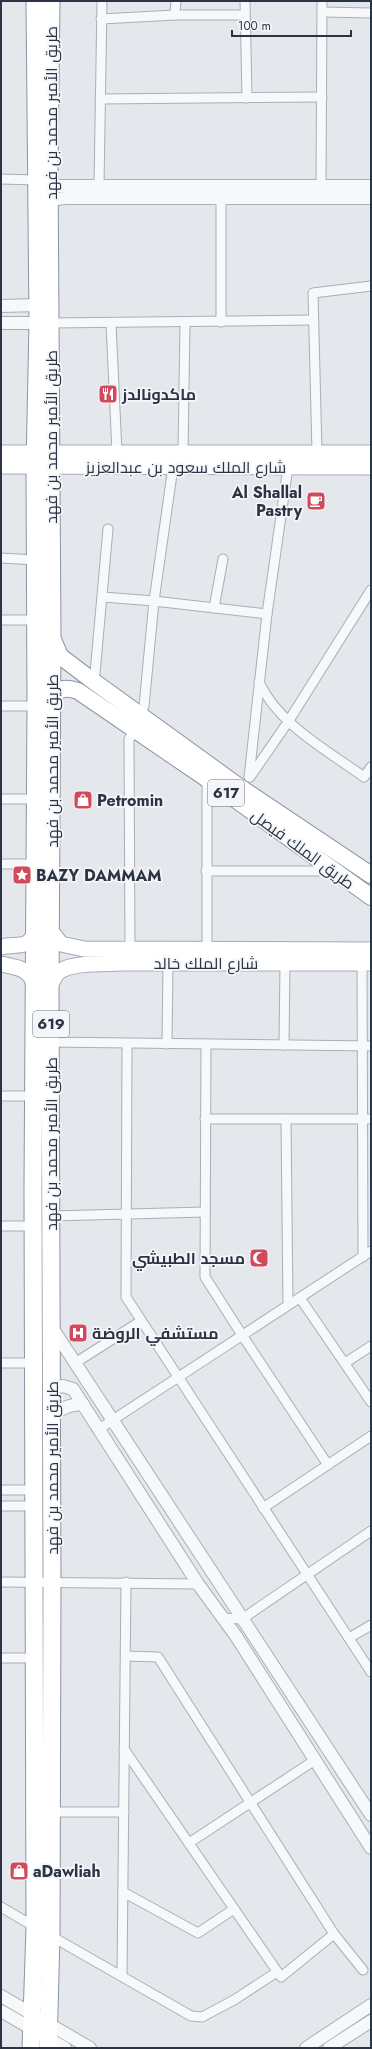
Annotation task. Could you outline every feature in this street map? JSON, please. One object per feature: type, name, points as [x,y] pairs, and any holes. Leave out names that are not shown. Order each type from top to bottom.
[{"type":"highway","name":"طريق الأمير محمد بن فهد","points":[[35,1],[46,189],[38,305],[44,323]]},
{"type":"highway","name":"طريق الأمير محمد بن فهد","points":[[43,932],[35,864],[35,799],[52,637],[43,460],[46,189],[51,1]]},
{"type":"highway","name":"طريق الأمير محمد بن فهد","points":[[31,2048],[35,1927],[33,1226],[34,1042],[42,986],[44,707],[35,620],[36,560],[43,460]]},
{"type":"highway","name":"طريق الملك فيصل","points":[[52,637],[60,656],[92,676],[137,722],[208,779],[324,865],[371,897]]},
{"type":"highway","points":[[78,691],[76,687],[76,680],[81,677],[92,676]]},
{"type":"highway","points":[[44,707],[58,691],[66,688],[78,691]]},
{"type":"highway","name":"طريق الملك فيصل","points":[[78,691],[137,722],[245,783],[291,822],[371,875]]},
{"type":"highway","points":[[291,822],[371,884]]},
{"type":"highway","name":"طريق الأمير محمد بن فهد","points":[[42,986],[52,1042],[52,1936],[48,2037]]},
{"type":"main road","name":"شارع الملك سعود بن عبدالعزيز","points":[[1,453],[43,460],[173,467],[371,467]]},
{"type":"main road","name":"شارع الملك سعود بن عبدالعزيز","points":[[1,466],[43,460],[117,453],[371,453]]},
{"type":"main road","points":[[173,467],[175,462],[180,459],[228,460],[269,454]]},
{"type":"main road","points":[[1,948],[25,945],[43,932]]},
{"type":"main road","name":"شارع الملك خالد","points":[[43,932],[61,944],[84,949],[371,950]]},
{"type":"main road","points":[[1,948],[9,950],[12,957],[8,962],[1,964]]},
{"type":"main road","points":[[83,965],[75,963],[72,957],[75,950],[84,949]]},
{"type":"main road","name":"شارع الملك خالد","points":[[42,986],[60,971],[83,965],[366,963]]},
{"type":"main road","points":[[1,964],[14,966],[27,971],[42,986]]},
{"type":"street","points":[[99,186],[102,1]]},
{"type":"street","points":[[175,15],[176,1]]},
{"type":"street","points":[[245,1],[247,98]]},
{"type":"street","points":[[321,186],[322,1]]},
{"type":"street","points":[[323,12],[371,13]]},
{"type":"street","points":[[101,19],[175,15],[245,15]]},
{"type":"street","points":[[100,99],[322,97]]},
{"type":"street","points":[[1,179],[46,189],[66,198],[371,198]]},
{"type":"street","points":[[46,189],[99,186],[371,186]]},
{"type":"street","points":[[220,198],[221,322]]},
{"type":"street","points":[[317,453],[312,320],[313,293],[371,286]]},
{"type":"street","points":[[1,306],[38,305]]},
{"type":"street","points":[[1,323],[185,323],[312,320]]},
{"type":"street","points":[[111,323],[117,453]]},
{"type":"street","points":[[183,453],[185,323]]},
{"type":"street","points":[[130,949],[129,739],[144,706],[154,601],[173,467]]},
{"type":"street","points":[[245,783],[288,467]]},
{"type":"street","points":[[92,676],[103,597],[108,529]]},
{"type":"street","points":[[1,558],[36,560]]},
{"type":"street","points":[[214,608],[222,559]]},
{"type":"street","points":[[245,783],[288,722],[371,590]]},
{"type":"street","points":[[103,597],[154,601],[267,614]]},
{"type":"street","points":[[1,620],[35,620]]},
{"type":"street","points":[[258,680],[269,701],[288,722],[368,779],[371,767]]},
{"type":"street","points":[[1,706],[44,707]]},
{"type":"street","points":[[207,950],[206,871],[208,779]]},
{"type":"street","points":[[1,799],[35,799]]},
{"type":"street","points":[[1,864],[35,864]]},
{"type":"street","points":[[206,871],[319,871],[324,865]]},
{"type":"street","points":[[284,1045],[285,963]]},
{"type":"street","points":[[363,1257],[367,1118],[366,963]]},
{"type":"street","points":[[167,1044],[168,964]]},
{"type":"street","points":[[34,1042],[367,1046]]},
{"type":"street","points":[[127,1044],[126,1297],[371,1672]]},
{"type":"street","points":[[206,1044],[205,1277],[328,1465]]},
{"type":"street","points":[[1,1096],[34,1096]]},
{"type":"street","points":[[205,1119],[367,1118]]},
{"type":"street","points":[[286,1119],[288,1305]]},
{"type":"street","points":[[51,1216],[205,1212]]},
{"type":"street","points":[[1,1226],[33,1226]]},
{"type":"street","points":[[99,1429],[371,1251]]},
{"type":"street","points":[[300,1298],[371,1402]]},
{"type":"street","points":[[75,1363],[141,1321]]},
{"type":"street","points":[[52,1326],[242,1619],[371,1814]]},
{"type":"street","points":[[345,1363],[371,1346]]},
{"type":"street","points":[[1,1363],[34,1363]]},
{"type":"street","points":[[52,1388],[63,1386],[73,1389],[198,1584],[222,1618],[371,1848]]},
{"type":"street","points":[[52,1416],[60,1409],[69,1405],[83,1404]]},
{"type":"street","points":[[263,1508],[371,1436]]},
{"type":"street","points":[[1,1490],[34,1498]]},
{"type":"street","points":[[1,1506],[34,1498]]},
{"type":"street","points":[[222,1618],[242,1619],[371,1531]]},
{"type":"street","points":[[1,1582],[126,1582],[198,1584]]},
{"type":"street","points":[[122,1976],[126,1582]]},
{"type":"street","points":[[349,1638],[371,1625]]},
{"type":"street","points":[[126,1656],[158,1657],[334,1934],[363,1970]]},
{"type":"street","points":[[1,1658],[35,1658]]},
{"type":"street","points":[[124,1750],[281,1977],[334,1934]]},
{"type":"street","points":[[189,1843],[315,1760]]},
{"type":"street","points":[[52,1812],[124,1812]]},
{"type":"street","points":[[123,1892],[198,1933],[234,1909]]},
{"type":"street","points":[[1,1907],[35,1927]]},
{"type":"street","points":[[52,1936],[191,2016],[202,2017],[234,2000],[277,1972]]},
{"type":"street","points":[[1,1996],[32,2021],[48,2037],[65,2048]]},
{"type":"street","points":[[306,2048],[371,2005]]},
{"type":"street","points":[[1,2010],[32,2021]]},
{"type":"street","points":[[329,2048],[371,2021]]},
{"type":"street","points":[[48,2037],[90,2048]]},
{"type":"place","name":"ماكدونالدز","points":[[108,394]]},
{"type":"place","name":"Al Shallal Pastry","points":[[316,501]]},
{"type":"place","name":"Petromin","points":[[83,800]]},
{"type":"place","name":"BAZY DAMMAM","points":[[22,875]]},
{"type":"place","name":"مسجد الطبيشي","points":[[259,1258]]},
{"type":"place","name":"مستشفي الروضة","points":[[78,1333]]},
{"type":"place","name":"aDawliah","points":[[19,1871]]}]
